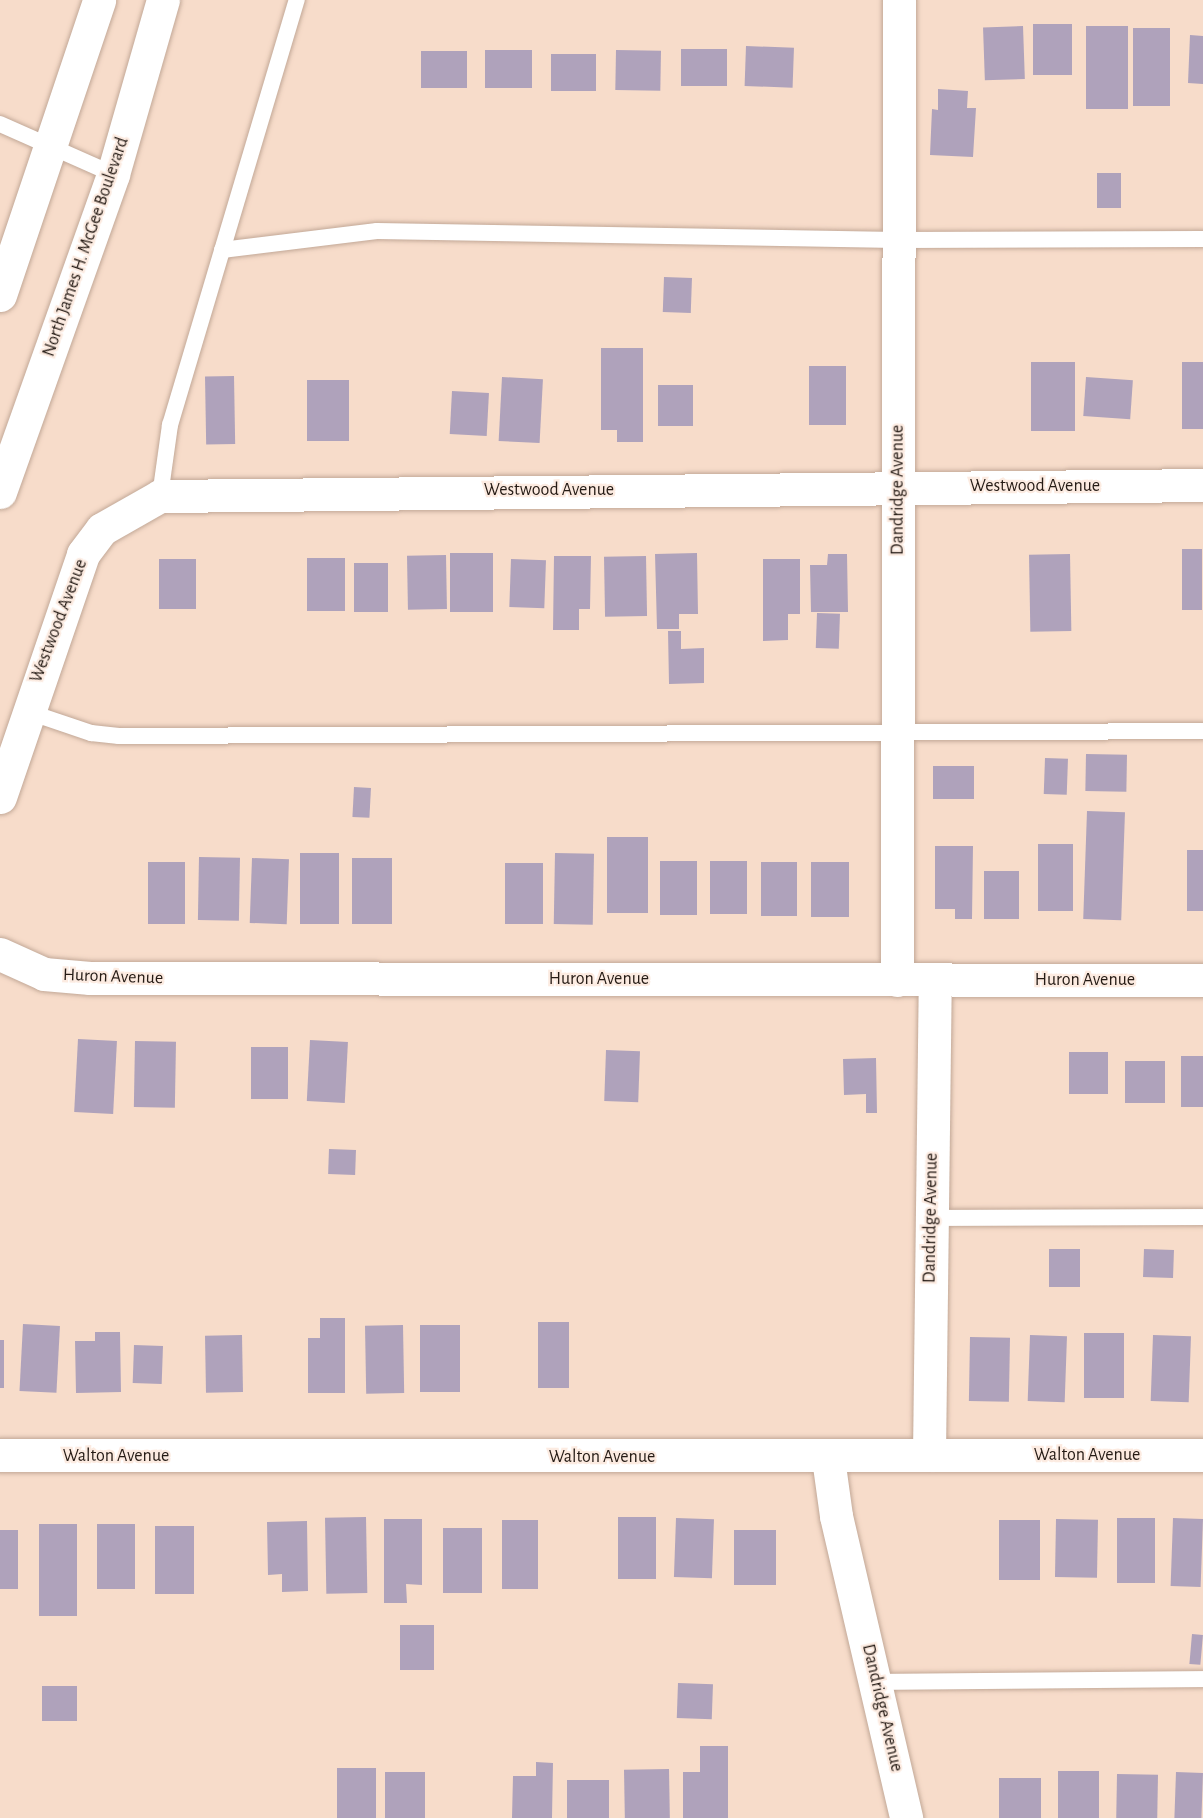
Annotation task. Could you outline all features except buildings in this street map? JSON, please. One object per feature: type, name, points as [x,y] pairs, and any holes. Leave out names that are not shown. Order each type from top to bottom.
[{"type":"street","points":[[0,296],[99,0]]},
{"type":"street","name":"North James H. McGee Boulevard","points":[[0,492],[112,174],[163,0]]},
{"type":"street","name":"Dandridge Avenue","points":[[897,980],[899,0]]},
{"type":"street","name":"Westwood Avenue","points":[[26,711],[83,554],[102,529],[160,496],[1203,485]]},
{"type":"street","points":[[0,797],[26,711]]},
{"type":"street","name":"Huron Avenue","points":[[0,954],[44,974],[90,978],[1203,980]]},
{"type":"street","name":"Dandridge Avenue","points":[[929,1455],[934,980]]},
{"type":"street","name":"Walton Avenue","points":[[0,1455],[828,1458],[929,1455],[1203,1455]]},
{"type":"street","name":"Dandridge Avenue","points":[[828,1458],[836,1516],[877,1682],[906,1818]]},
{"type":"lane","points":[[160,496],[170,425],[297,0]]},
{"type":"lane","points":[[0,124],[112,174]]},
{"type":"lane","points":[[222,250],[377,231],[897,240],[1203,239]]},
{"type":"lane","points":[[26,711],[91,733],[118,736],[1203,731]]},
{"type":"lane","points":[[930,1218],[1203,1217]]},
{"type":"lane","points":[[877,1682],[1203,1679]]}]
